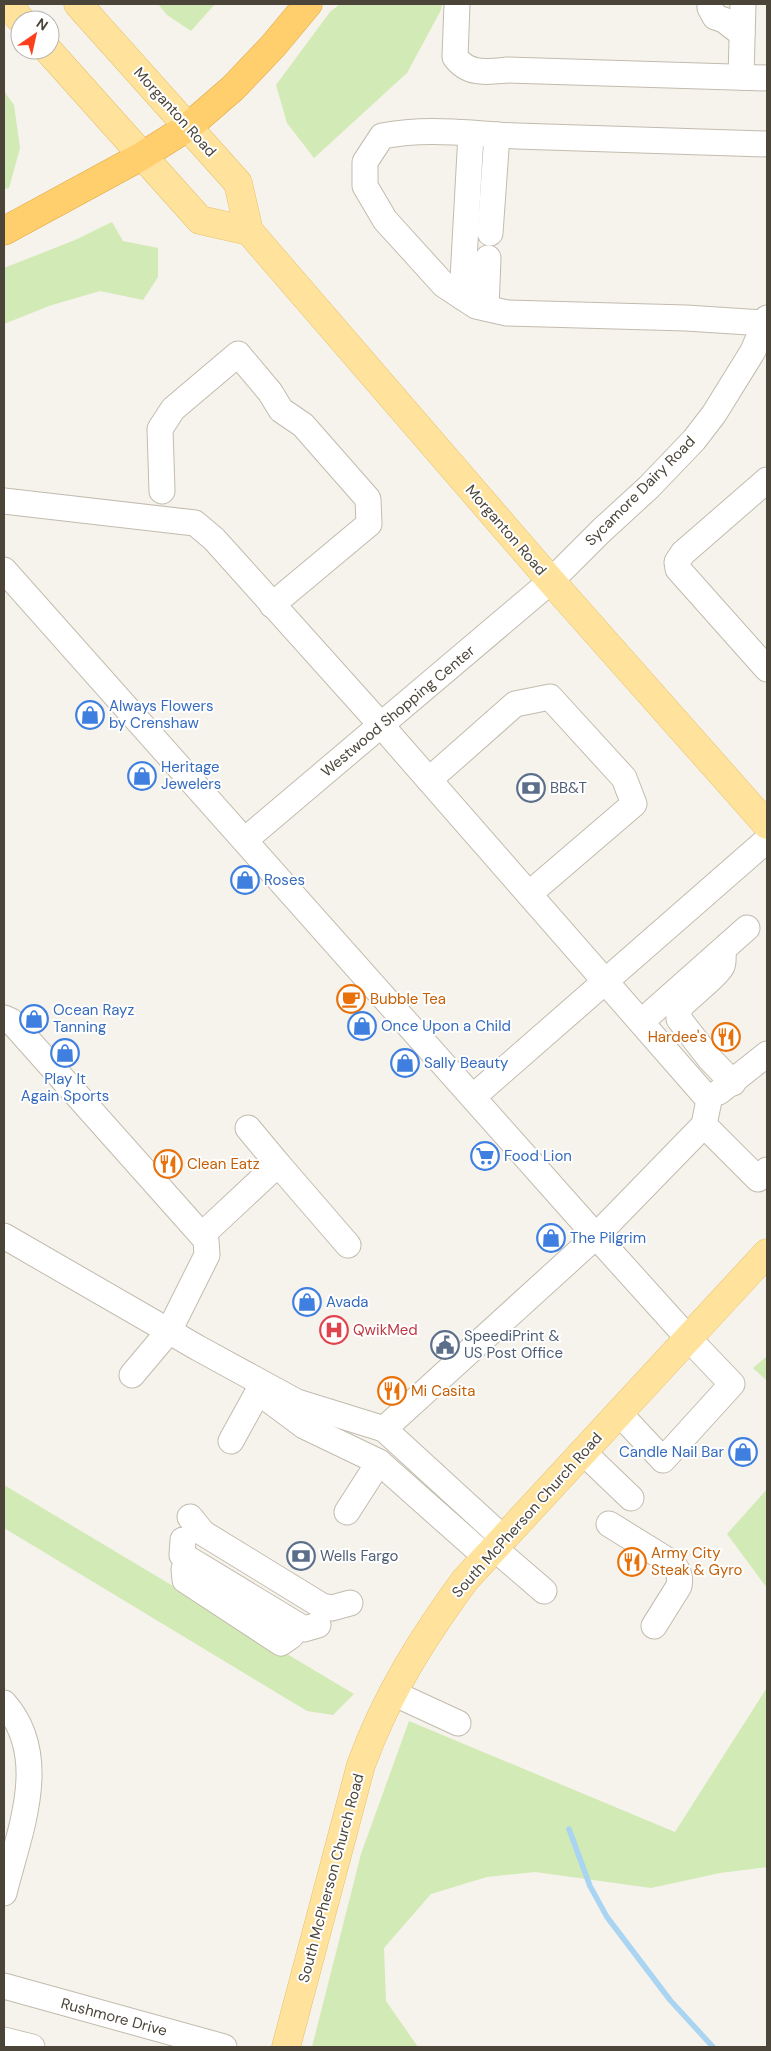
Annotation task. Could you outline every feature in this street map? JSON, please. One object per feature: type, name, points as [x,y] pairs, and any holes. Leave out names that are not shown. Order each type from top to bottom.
[{"type":"highway","points":[[4,230],[142,156],[188,127],[246,74],[273,46],[308,4]]},
{"type":"main road","name":"Morganton Road","points":[[78,4],[238,183],[249,232],[551,581],[767,825]]},
{"type":"main road","points":[[57,60],[200,220],[249,232]]},
{"type":"main road","name":"South McPherson Church Road","points":[[286,2047],[361,1765],[375,1727],[405,1668],[465,1580],[767,1253]]},
{"type":"street","points":[[457,4],[455,57],[464,67],[472,71],[507,70],[767,78]]},
{"type":"street","points":[[710,4],[715,17],[724,20],[742,34]]},
{"type":"street","points":[[741,77],[743,4]]},
{"type":"street","points":[[766,321],[507,313],[476,306],[444,285],[385,220],[365,186],[364,175],[365,162],[382,136],[407,131],[767,144]]},
{"type":"street","points":[[462,297],[471,134]]},
{"type":"street","points":[[486,308],[497,135]]},
{"type":"street","name":"Sycamore Dairy Road","points":[[551,581],[601,530],[649,487],[694,440],[736,381],[760,358],[766,321]]},
{"type":"street","points":[[162,491],[160,429],[173,409],[238,354],[270,392],[281,410],[303,425],[368,499],[369,524],[272,605]]},
{"type":"street","points":[[767,480],[683,553],[677,562],[678,569],[767,669]]},
{"type":"street","points":[[4,500],[195,523],[214,539],[429,780],[709,1100]]},
{"type":"street","points":[[4,570],[596,1236],[732,1384],[663,1460],[619,1413]]},
{"type":"street","name":"Westwood Shopping Center","points":[[245,840],[551,581]]},
{"type":"street","points":[[429,780],[515,704],[550,697],[624,778],[634,804],[529,894]]},
{"type":"street","points":[[473,1097],[604,980],[767,840]]},
{"type":"street","points":[[641,1022],[747,928]]},
{"type":"street","points":[[723,950],[722,966],[715,975],[690,995],[679,1008],[679,1019],[710,1059],[733,1083]]},
{"type":"street","points":[[4,1018],[11,1021],[206,1240],[206,1255],[169,1331],[132,1375]]},
{"type":"street","points":[[384,1429],[596,1236],[704,1125],[709,1100],[733,1083],[767,1054]]},
{"type":"street","points":[[704,1125],[758,1179],[767,1170]]},
{"type":"street","points":[[248,1128],[348,1245]]},
{"type":"street","points":[[202,1235],[278,1164]]},
{"type":"street","points":[[4,1236],[198,1348],[297,1402],[384,1429],[494,1548]]},
{"type":"street","points":[[198,1348],[304,1426],[379,1462],[494,1548],[544,1590]]},
{"type":"street","points":[[231,1442],[258,1392]]},
{"type":"street","points":[[583,1452],[631,1498]]},
{"type":"street","points":[[347,1512],[379,1462]]},
{"type":"street","points":[[609,1524],[672,1562],[678,1571],[681,1579],[679,1586],[654,1626]]},
{"type":"street","points":[[304,1630],[185,1541],[204,1533],[322,1606],[332,1608],[345,1607]]},
{"type":"street","points":[[393,1693],[458,1723]]},
{"type":"street","points":[[4,1704],[15,1717],[24,1735],[30,1774],[27,1800],[4,1893]]},
{"type":"street","name":"Rushmore Drive","points":[[4,1986],[224,2047]]},
{"type":"street","points":[[4,2040],[32,2047]]},
{"type":"green space","points":[[158,4],[215,4],[191,31],[167,15]]},
{"type":"green space","points":[[340,4],[442,4],[441,10],[407,73],[314,158],[287,123],[276,85],[330,12]]},
{"type":"green space","points":[[4,91],[14,105],[20,148],[9,188],[4,189]]},
{"type":"green space","points":[[112,222],[123,241],[158,248],[158,277],[143,300],[100,291],[49,306],[4,324],[4,268],[75,240]]},
{"type":"green space","points":[[767,1356],[767,1381],[753,1368]]},
{"type":"green space","points":[[4,1485],[354,1694],[333,1715],[307,1711],[4,1528]]},
{"type":"green space","points":[[767,1489],[767,1588],[727,1534]]},
{"type":"green space","points":[[766,1689],[767,1867],[720,1873],[651,1888],[535,1872],[487,1877],[431,1894],[384,1948],[386,2001],[418,2047],[312,2047],[361,1854],[409,1721],[675,1832]]},
{"type":"waterway","points":[[569,1829],[590,1886],[607,1917],[670,2000],[713,2047]]},
{"type":"place","name":"Always Flowers by Crenshaw","points":[[90,715]]},
{"type":"place","name":"Heritage Jewelers","points":[[142,776]]},
{"type":"place","name":"BB&T","points":[[531,788]]},
{"type":"place","name":"Roses","points":[[245,880]]},
{"type":"place","name":"Bubble Tea","points":[[351,999]]},
{"type":"place","name":"Ocean Rayz Tanning","points":[[34,1019]]},
{"type":"place","name":"Once Upon a Child","points":[[362,1026]]},
{"type":"place","name":"Hardee's","points":[[726,1037]]},
{"type":"place","name":"Play It Again Sports","points":[[65,1053]]},
{"type":"place","name":"Sally Beauty","points":[[405,1063]]},
{"type":"place","name":"Food Lion","points":[[485,1156]]},
{"type":"place","name":"Clean Eatz","points":[[168,1164]]},
{"type":"place","name":"The Pilgrim","points":[[551,1238]]},
{"type":"place","name":"Avada","points":[[307,1302]]},
{"type":"place","name":"QwikMed","points":[[334,1330]]},
{"type":"place","name":"SpeediPrint & US Post Office","points":[[445,1345]]},
{"type":"place","name":"Mi Casita","points":[[392,1391]]},
{"type":"place","name":"Candle Nail Bar","points":[[743,1452]]},
{"type":"place","name":"Wells Fargo","points":[[301,1556]]},
{"type":"place","name":"Army City Steak & Gyro","points":[[632,1562]]}]
